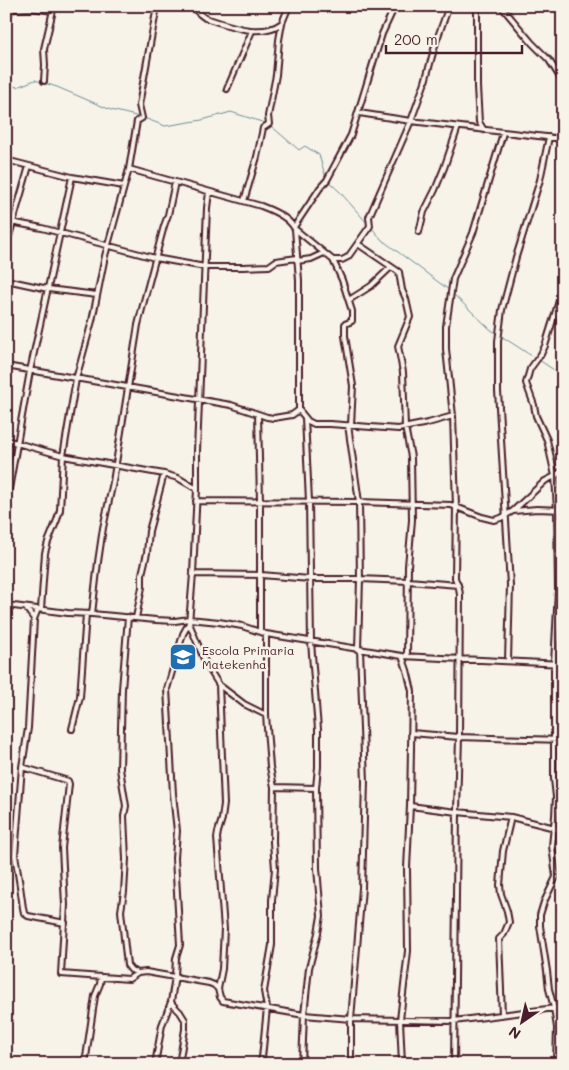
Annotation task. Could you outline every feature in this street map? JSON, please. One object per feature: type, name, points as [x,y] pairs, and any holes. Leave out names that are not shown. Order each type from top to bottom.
[{"type":"street","points":[[44,81],[44,50],[54,6]]},
{"type":"street","points":[[65,923],[28,916],[24,913],[15,855],[22,768],[28,728],[34,619],[40,609],[45,553],[60,510],[63,456],[76,379],[92,321],[108,246],[129,169],[137,121],[142,118],[139,105],[158,6]]},
{"type":"street","points":[[191,6],[200,16],[252,31],[275,28],[282,23]]},
{"type":"street","points":[[244,201],[263,128],[269,124],[268,116],[276,75],[282,23],[289,6]]},
{"type":"street","points":[[394,6],[382,34],[351,135],[327,180],[295,228],[300,347],[299,410],[308,421],[314,424],[398,429],[453,416]]},
{"type":"street","points":[[333,260],[348,258],[370,226],[369,217],[411,121],[449,6]]},
{"type":"street","points":[[478,6],[478,122],[484,130]]},
{"type":"street","points":[[500,6],[549,60],[563,82]]},
{"type":"street","points":[[6,27],[9,8],[32,8],[53,11]]},
{"type":"street","points":[[227,89],[252,31]]},
{"type":"street","points":[[359,113],[503,133],[563,139]]},
{"type":"street","points":[[473,128],[478,122]]},
{"type":"street","points":[[419,232],[424,212],[444,168],[458,127]]},
{"type":"street","points":[[454,1064],[460,595],[455,578],[456,506],[453,416],[446,349],[446,326],[453,279],[473,233],[503,133]]},
{"type":"street","points":[[508,661],[510,585],[498,391],[498,341],[502,310],[540,180],[548,137]]},
{"type":"street","points":[[6,160],[72,177],[124,186]]},
{"type":"street","points":[[6,247],[29,166]]},
{"type":"street","points":[[129,169],[244,201],[276,212],[333,260],[352,311],[352,320],[345,324],[345,336],[353,386],[350,425],[359,502],[359,649],[365,782],[362,888],[352,1019],[351,1064]]},
{"type":"street","points":[[6,506],[30,371],[72,177]]},
{"type":"street","points":[[92,614],[102,536],[129,388],[138,325],[175,182]]},
{"type":"street","points":[[154,1064],[162,1025],[171,1002],[176,958],[180,945],[175,858],[177,831],[167,689],[183,634],[189,621],[193,574],[209,192]]},
{"type":"street","points":[[6,221],[155,258],[205,267],[269,266],[276,261],[310,259],[324,253]]},
{"type":"street","points":[[358,244],[400,274],[402,290],[410,316],[398,346],[403,372],[405,427],[411,457],[412,520],[408,566],[405,656],[412,691],[407,868],[408,951],[400,1020],[402,1064]]},
{"type":"street","points":[[349,300],[371,286],[391,266]]},
{"type":"street","points":[[6,280],[48,289],[97,295]]},
{"type":"street","points":[[556,1064],[557,1028],[549,989],[540,915],[556,877],[552,846],[556,797],[554,780],[554,663],[558,591],[556,510],[554,476],[547,440],[536,416],[526,383],[530,369],[546,346],[563,288]]},
{"type":"street","points":[[6,366],[230,405],[274,418],[292,415],[299,410]]},
{"type":"street","points":[[258,414],[260,631]]},
{"type":"street","points":[[302,1064],[304,1015],[309,968],[318,933],[320,916],[316,788],[318,729],[311,642],[309,501],[305,418]]},
{"type":"street","points":[[6,440],[63,456],[164,474],[178,478],[197,489]]},
{"type":"street","points":[[196,501],[411,503],[456,506],[482,518],[494,520],[512,511],[545,481],[563,470]]},
{"type":"street","points":[[136,618],[149,531],[164,474]]},
{"type":"street","points":[[512,511],[537,509],[563,510]]},
{"type":"street","points":[[193,574],[260,575],[310,579],[408,580],[458,585]]},
{"type":"street","points":[[6,605],[68,613],[227,624],[266,634],[405,656],[563,664]]},
{"type":"street","points":[[26,608],[34,619]]},
{"type":"street","points":[[72,729],[80,697],[86,614]]},
{"type":"street","points":[[128,617],[122,689],[120,770],[126,799],[124,816],[126,859],[124,892],[120,911],[127,964],[131,970],[138,974]]},
{"type":"street","points":[[189,621],[206,664],[219,686],[244,704],[266,715]]},
{"type":"street","points":[[259,1064],[262,1058],[267,1008],[264,991],[272,945],[272,900],[275,869],[273,842],[274,787],[270,768],[266,715],[266,634]]},
{"type":"street","points":[[219,686],[224,804],[217,838],[224,929],[222,969],[218,989],[223,1001],[304,1015],[400,1020],[454,1021],[563,1008]]},
{"type":"street","points":[[411,733],[459,737],[563,740]]},
{"type":"street","points":[[22,768],[68,781],[69,784],[62,848],[65,923],[61,974],[128,979],[146,972],[208,983],[218,989]]},
{"type":"street","points":[[274,787],[316,788]]},
{"type":"street","points":[[410,806],[511,817],[563,830]]},
{"type":"street","points":[[502,1015],[499,939],[504,934],[509,922],[500,885],[503,850],[511,817]]},
{"type":"street","points":[[85,1064],[95,996],[101,977]]},
{"type":"street","points":[[171,1002],[184,1020],[185,1029],[179,1064]]},
{"type":"waterway","points":[[6,84],[17,87],[35,80],[57,87],[111,110],[140,117]]},
{"type":"waterway","points":[[144,118],[165,126],[202,120],[231,112],[268,124]]},
{"type":"waterway","points":[[271,126],[299,150],[305,146],[319,155],[326,178]]},
{"type":"waterway","points":[[328,181],[368,224]]},
{"type":"waterway","points":[[371,227],[382,240],[449,290]]},
{"type":"waterway","points":[[452,293],[497,334]]},
{"type":"waterway","points":[[501,336],[535,358]]},
{"type":"waterway","points":[[539,360],[563,376]]},
{"type":"place","name":"Escola Primaria Matekenha","points":[[183,657]]}]
